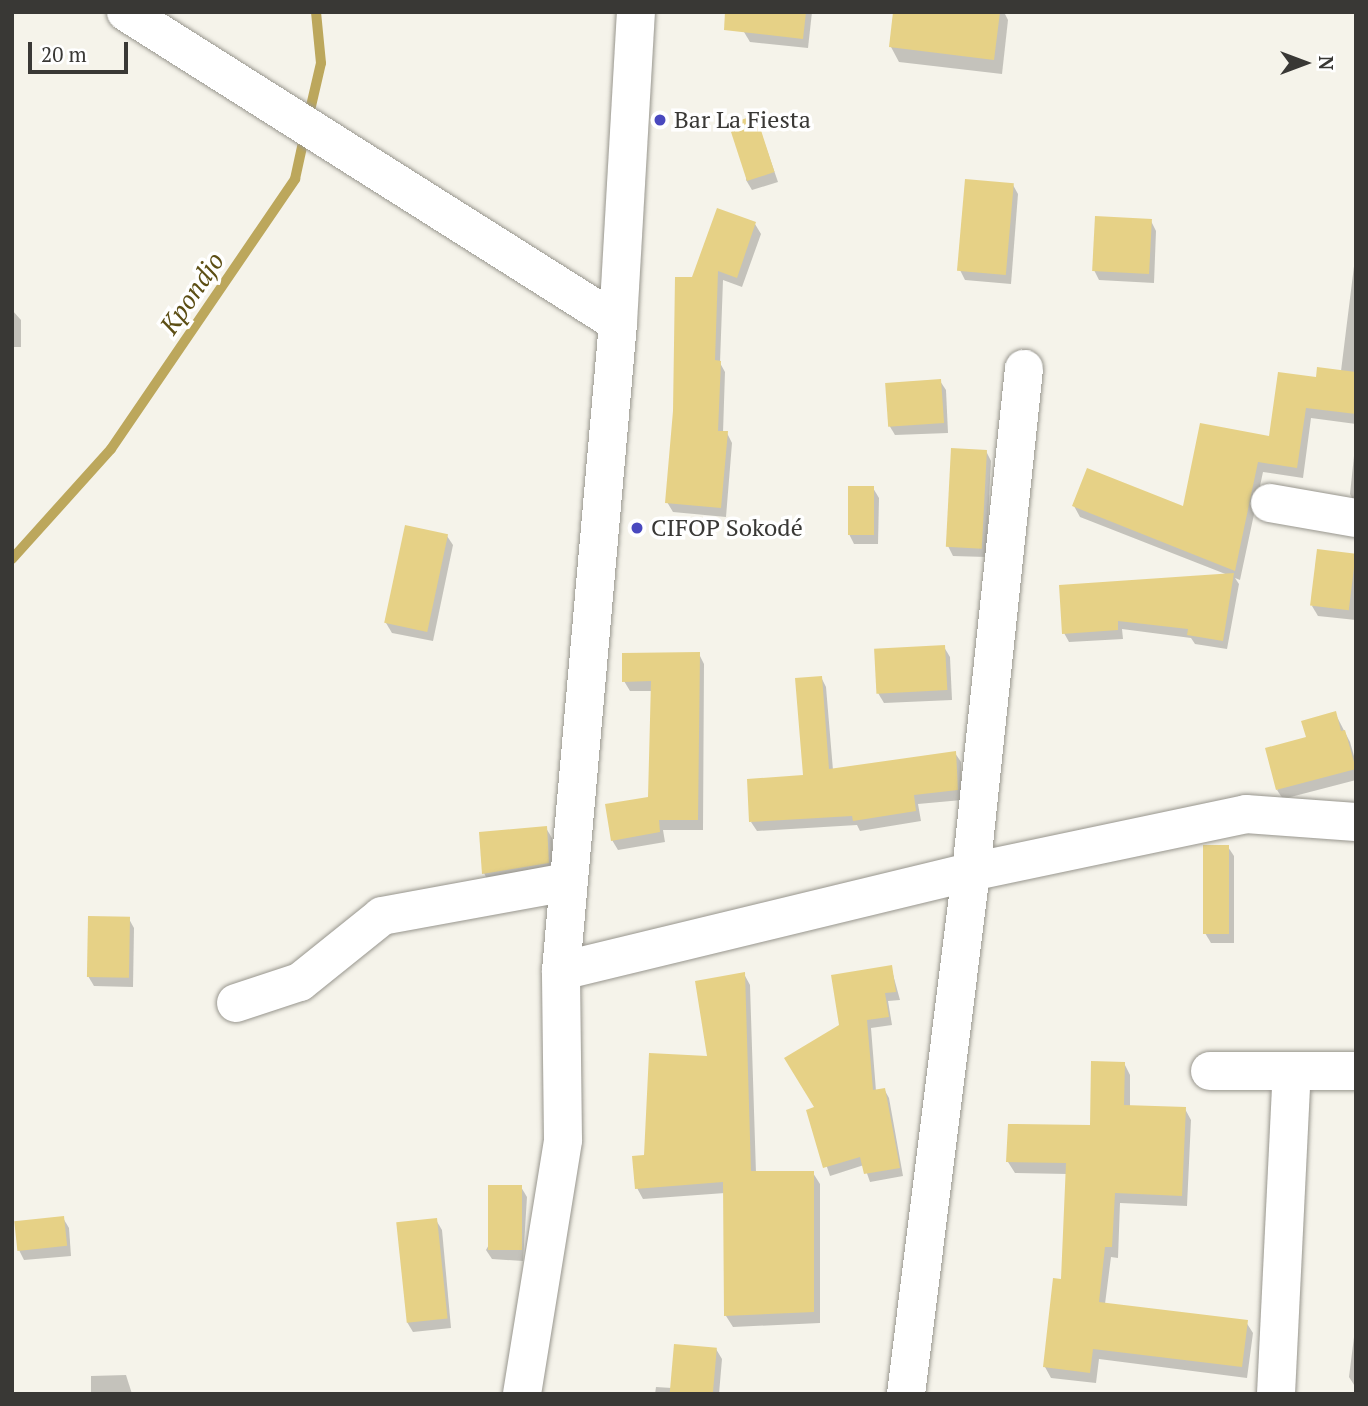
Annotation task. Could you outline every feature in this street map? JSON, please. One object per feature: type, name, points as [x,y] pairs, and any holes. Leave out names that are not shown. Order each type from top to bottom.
[{"type":"street","points":[[126,12],[618,323]]},
{"type":"street","points":[[522,1394],[563,1140],[561,971],[618,323],[636,12]]},
{"type":"street","points":[[906,1394],[971,873],[1024,369]]},
{"type":"street","points":[[1270,503],[1356,518]]},
{"type":"street","points":[[561,971],[971,873],[1246,814],[1356,822]]},
{"type":"street","points":[[236,1003],[300,982],[382,916],[568,882]]},
{"type":"street","points":[[1210,1070],[1356,1071]]},
{"type":"street","points":[[1276,1394],[1292,1070]]},
{"type":"building","points":[[725,12],[806,12],[803,39],[724,30]]},
{"type":"building","points":[[893,12],[1000,12],[994,60],[889,47]]},
{"type":"building","points":[[756,115],[775,172],[747,181],[728,124]]},
{"type":"building","points":[[965,179],[1014,183],[1006,275],[957,271]]},
{"type":"building","points":[[717,208],[756,222],[737,278],[718,271],[715,360],[721,361],[718,431],[728,431],[721,508],[665,503],[673,411],[675,277],[692,277]]},
{"type":"building","points":[[1095,216],[1152,219],[1149,274],[1092,271]]},
{"type":"building","points":[[1317,367],[1356,372],[1356,414],[1306,408],[1297,468],[1258,462],[1235,571],[1072,506],[1087,468],[1183,506],[1200,423],[1269,436],[1278,372],[1316,377]]},
{"type":"building","points":[[941,379],[944,423],[888,427],[885,383]]},
{"type":"building","points":[[951,448],[987,450],[982,549],[946,547]]},
{"type":"building","points":[[848,486],[874,486],[874,535],[848,535]]},
{"type":"building","points":[[405,525],[448,534],[427,632],[384,623]]},
{"type":"building","points":[[1317,549],[1356,554],[1349,610],[1310,606]]},
{"type":"building","points":[[1234,573],[1223,641],[1187,635],[1188,629],[1118,621],[1118,630],[1062,634],[1059,585]]},
{"type":"building","points":[[945,645],[947,690],[876,694],[874,649]]},
{"type":"building","points":[[700,652],[698,820],[659,820],[660,832],[611,841],[605,804],[648,797],[651,681],[622,682],[622,653]]},
{"type":"building","points":[[822,676],[829,769],[956,751],[958,790],[914,795],[916,811],[853,821],[852,816],[749,822],[747,779],[803,775],[795,678]]},
{"type":"building","points":[[1336,711],[1341,731],[1345,730],[1356,769],[1276,790],[1265,748],[1306,737],[1301,721]]},
{"type":"building","points":[[547,826],[549,863],[482,874],[479,832]]},
{"type":"building","points":[[1203,845],[1229,845],[1229,934],[1203,934]]},
{"type":"building","points":[[88,916],[130,917],[129,978],[87,977]]},
{"type":"building","points":[[892,965],[896,992],[885,993],[889,1017],[867,1020],[873,1090],[885,1088],[900,1168],[864,1174],[860,1157],[823,1168],[806,1110],[814,1107],[784,1058],[839,1025],[831,975]]},
{"type":"building","points":[[745,972],[751,1171],[814,1171],[814,1312],[724,1316],[723,1182],[635,1189],[632,1156],[644,1155],[649,1053],[707,1056],[695,981]]},
{"type":"building","points":[[1091,1061],[1125,1062],[1124,1105],[1186,1107],[1182,1196],[1115,1193],[1112,1247],[1105,1247],[1099,1302],[1248,1320],[1242,1367],[1093,1349],[1090,1373],[1043,1367],[1053,1278],[1061,1279],[1066,1163],[1006,1162],[1008,1124],[1090,1125]]},
{"type":"building","points":[[488,1185],[522,1185],[522,1250],[488,1250]]},
{"type":"building","points":[[64,1216],[67,1246],[17,1251],[14,1221]]},
{"type":"building","points":[[437,1218],[448,1318],[407,1323],[396,1222]]},
{"type":"building","points":[[674,1344],[717,1348],[713,1394],[670,1394]]},
{"type":"waterway","name":"Kpondjo","points":[[308,119],[321,63],[316,12]]},
{"type":"waterway","name":"Kpondjo","points":[[12,559],[111,449],[295,179],[305,133]]},
{"type":"place","name":"Bar La Fiesta","points":[[660,120]]},
{"type":"place","name":"CIFOP Sokodé","points":[[637,528]]}]
